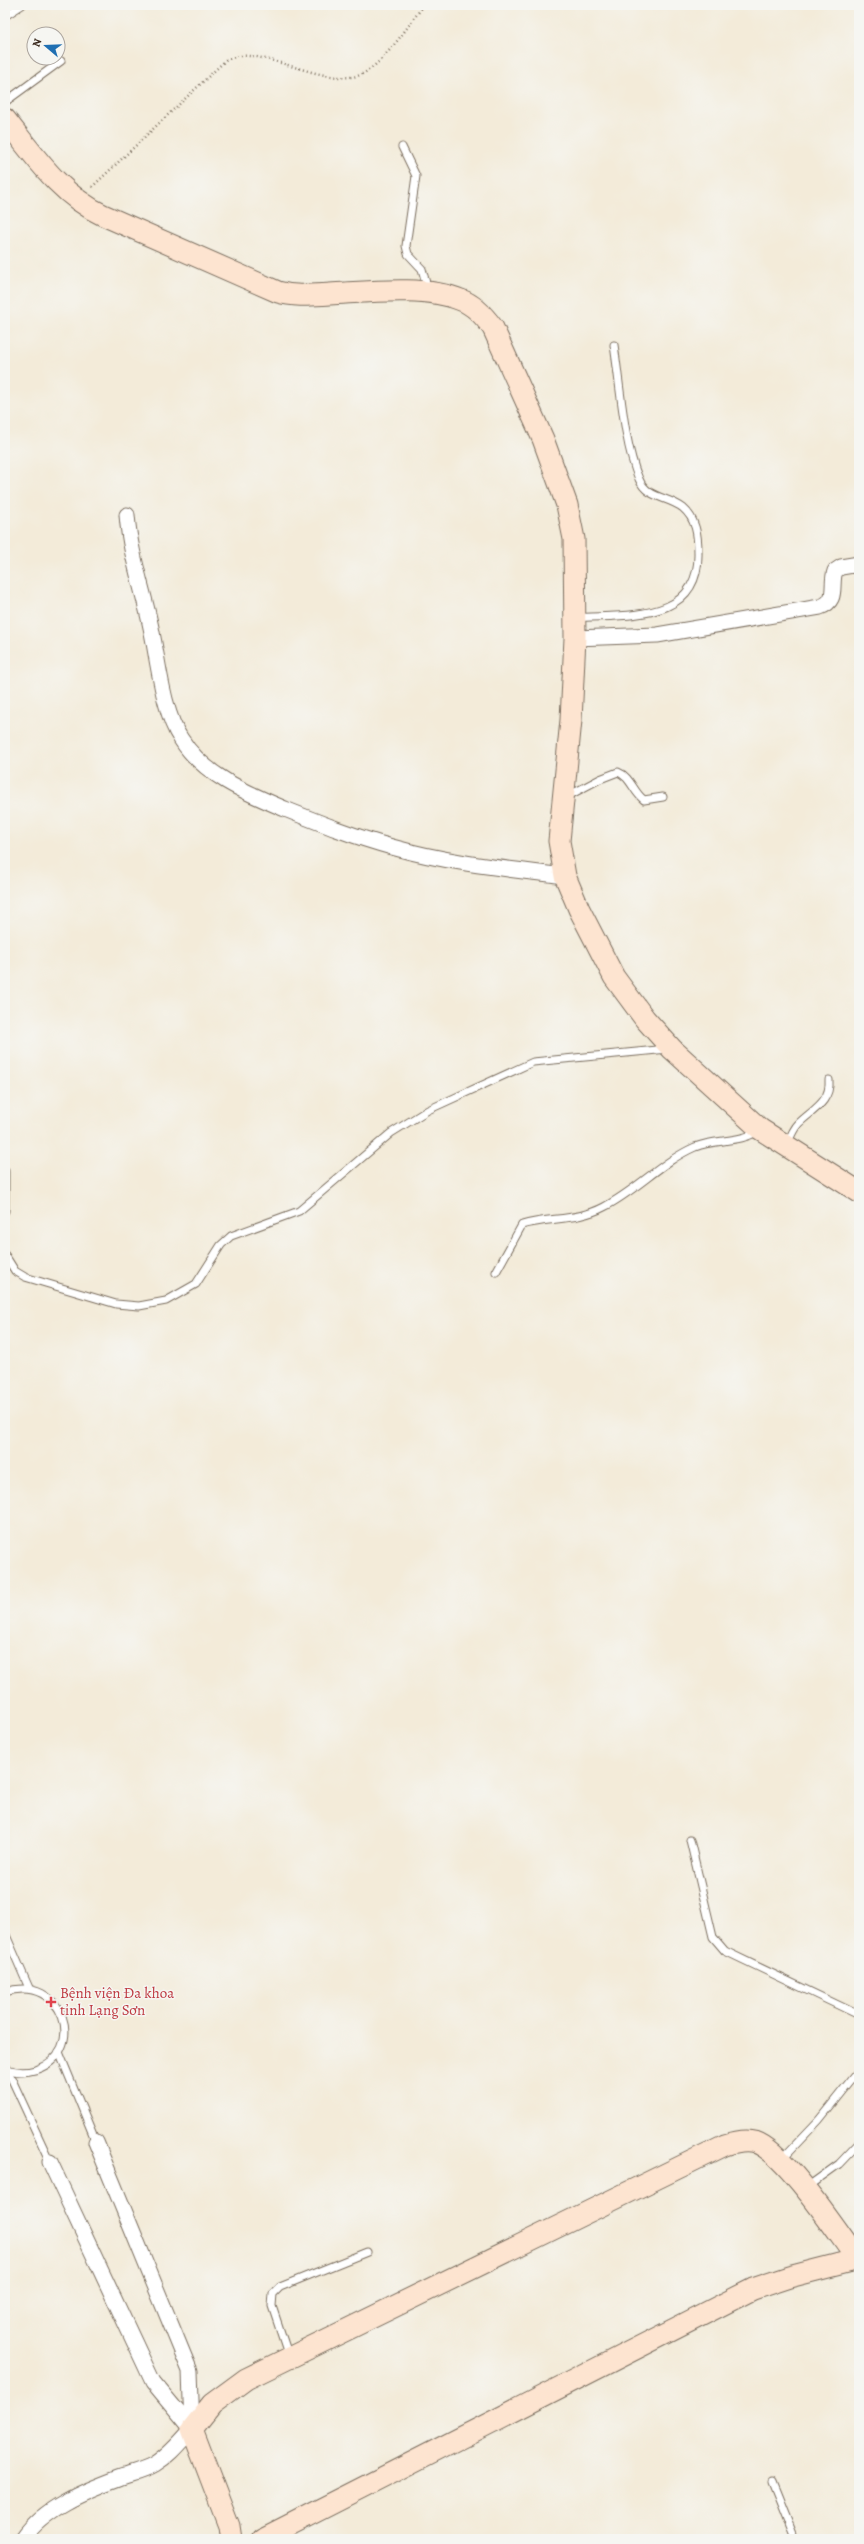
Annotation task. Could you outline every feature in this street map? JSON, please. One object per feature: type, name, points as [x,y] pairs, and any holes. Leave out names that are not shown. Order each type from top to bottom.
[{"type":"street","points":[[5,119],[52,178],[78,202],[103,215],[285,294],[303,296],[392,290],[448,296],[466,302],[478,311],[493,328],[543,439],[567,505],[576,555],[576,618],[571,720],[559,841],[566,876],[579,909],[614,977],[645,1019],[672,1049],[760,1129],[786,1147],[859,1192]]},
{"type":"street","points":[[127,515],[133,562],[150,621],[160,673],[175,728],[181,740],[211,771],[275,804],[322,824],[394,847],[464,862],[566,876]]},
{"type":"street","points":[[575,638],[657,635],[820,607],[827,605],[832,599],[835,571],[859,564]]},
{"type":"street","points":[[22,2539],[29,2529],[45,2515],[73,2497],[89,2489],[153,2466],[167,2456],[192,2429],[212,2404],[232,2387],[289,2357],[725,2145],[739,2141],[754,2142],[768,2150],[803,2189],[858,2259],[789,2277],[753,2289],[262,2539]]},
{"type":"street","points":[[96,2142],[190,2371],[192,2429],[230,2532],[250,2539]]},
{"type":"street","points":[[50,2162],[153,2382],[192,2429]]},
{"type":"lane","points":[[5,16],[22,5]]},
{"type":"lane","points":[[5,102],[55,66]]},
{"type":"lane","points":[[402,147],[416,176],[406,246],[408,254],[422,269],[429,294]]},
{"type":"lane","points":[[576,618],[644,612],[667,608],[681,600],[693,581],[698,564],[695,522],[682,508],[648,493],[639,480],[631,449],[614,345]]},
{"type":"lane","points":[[562,799],[610,774],[618,772],[625,775],[637,795],[644,800],[663,797]]},
{"type":"lane","points":[[5,1254],[15,1271],[24,1277],[116,1304],[139,1306],[166,1301],[196,1284],[221,1245],[231,1236],[299,1211],[391,1133],[428,1110],[532,1062],[672,1049]]},
{"type":"lane","points":[[786,1147],[794,1129],[815,1110],[827,1094],[828,1080]]},
{"type":"lane","points":[[496,1272],[522,1225],[594,1212],[620,1198],[665,1163],[681,1154],[714,1141],[744,1139],[760,1129]]},
{"type":"lane","points":[[5,1171],[5,1211]]},
{"type":"lane","points":[[690,1840],[713,1937],[718,1945],[725,1952],[859,2015]]},
{"type":"lane","points":[[5,1933],[29,1988]]},
{"type":"lane","points":[[5,1992],[29,1988],[50,1998],[58,2007],[65,2029],[59,2052],[42,2068],[30,2071],[6,2068]]},
{"type":"lane","points":[[59,2052],[96,2142]]},
{"type":"lane","points":[[6,2068],[50,2162]]},
{"type":"lane","points":[[780,2162],[819,2120],[859,2070]]},
{"type":"lane","points":[[803,2189],[839,2164],[859,2143]]},
{"type":"lane","points":[[289,2357],[272,2306],[273,2294],[287,2284],[367,2252]]},
{"type":"lane","points":[[772,2482],[794,2539]]},
{"type":"path","points":[[78,202],[226,60],[238,55],[254,56],[335,76],[358,75],[370,69],[390,50],[424,5]]},
{"type":"place","name":"Bệnh viện Đa khoa tỉnh Lạng Sơn","points":[[51,2002]]}]
